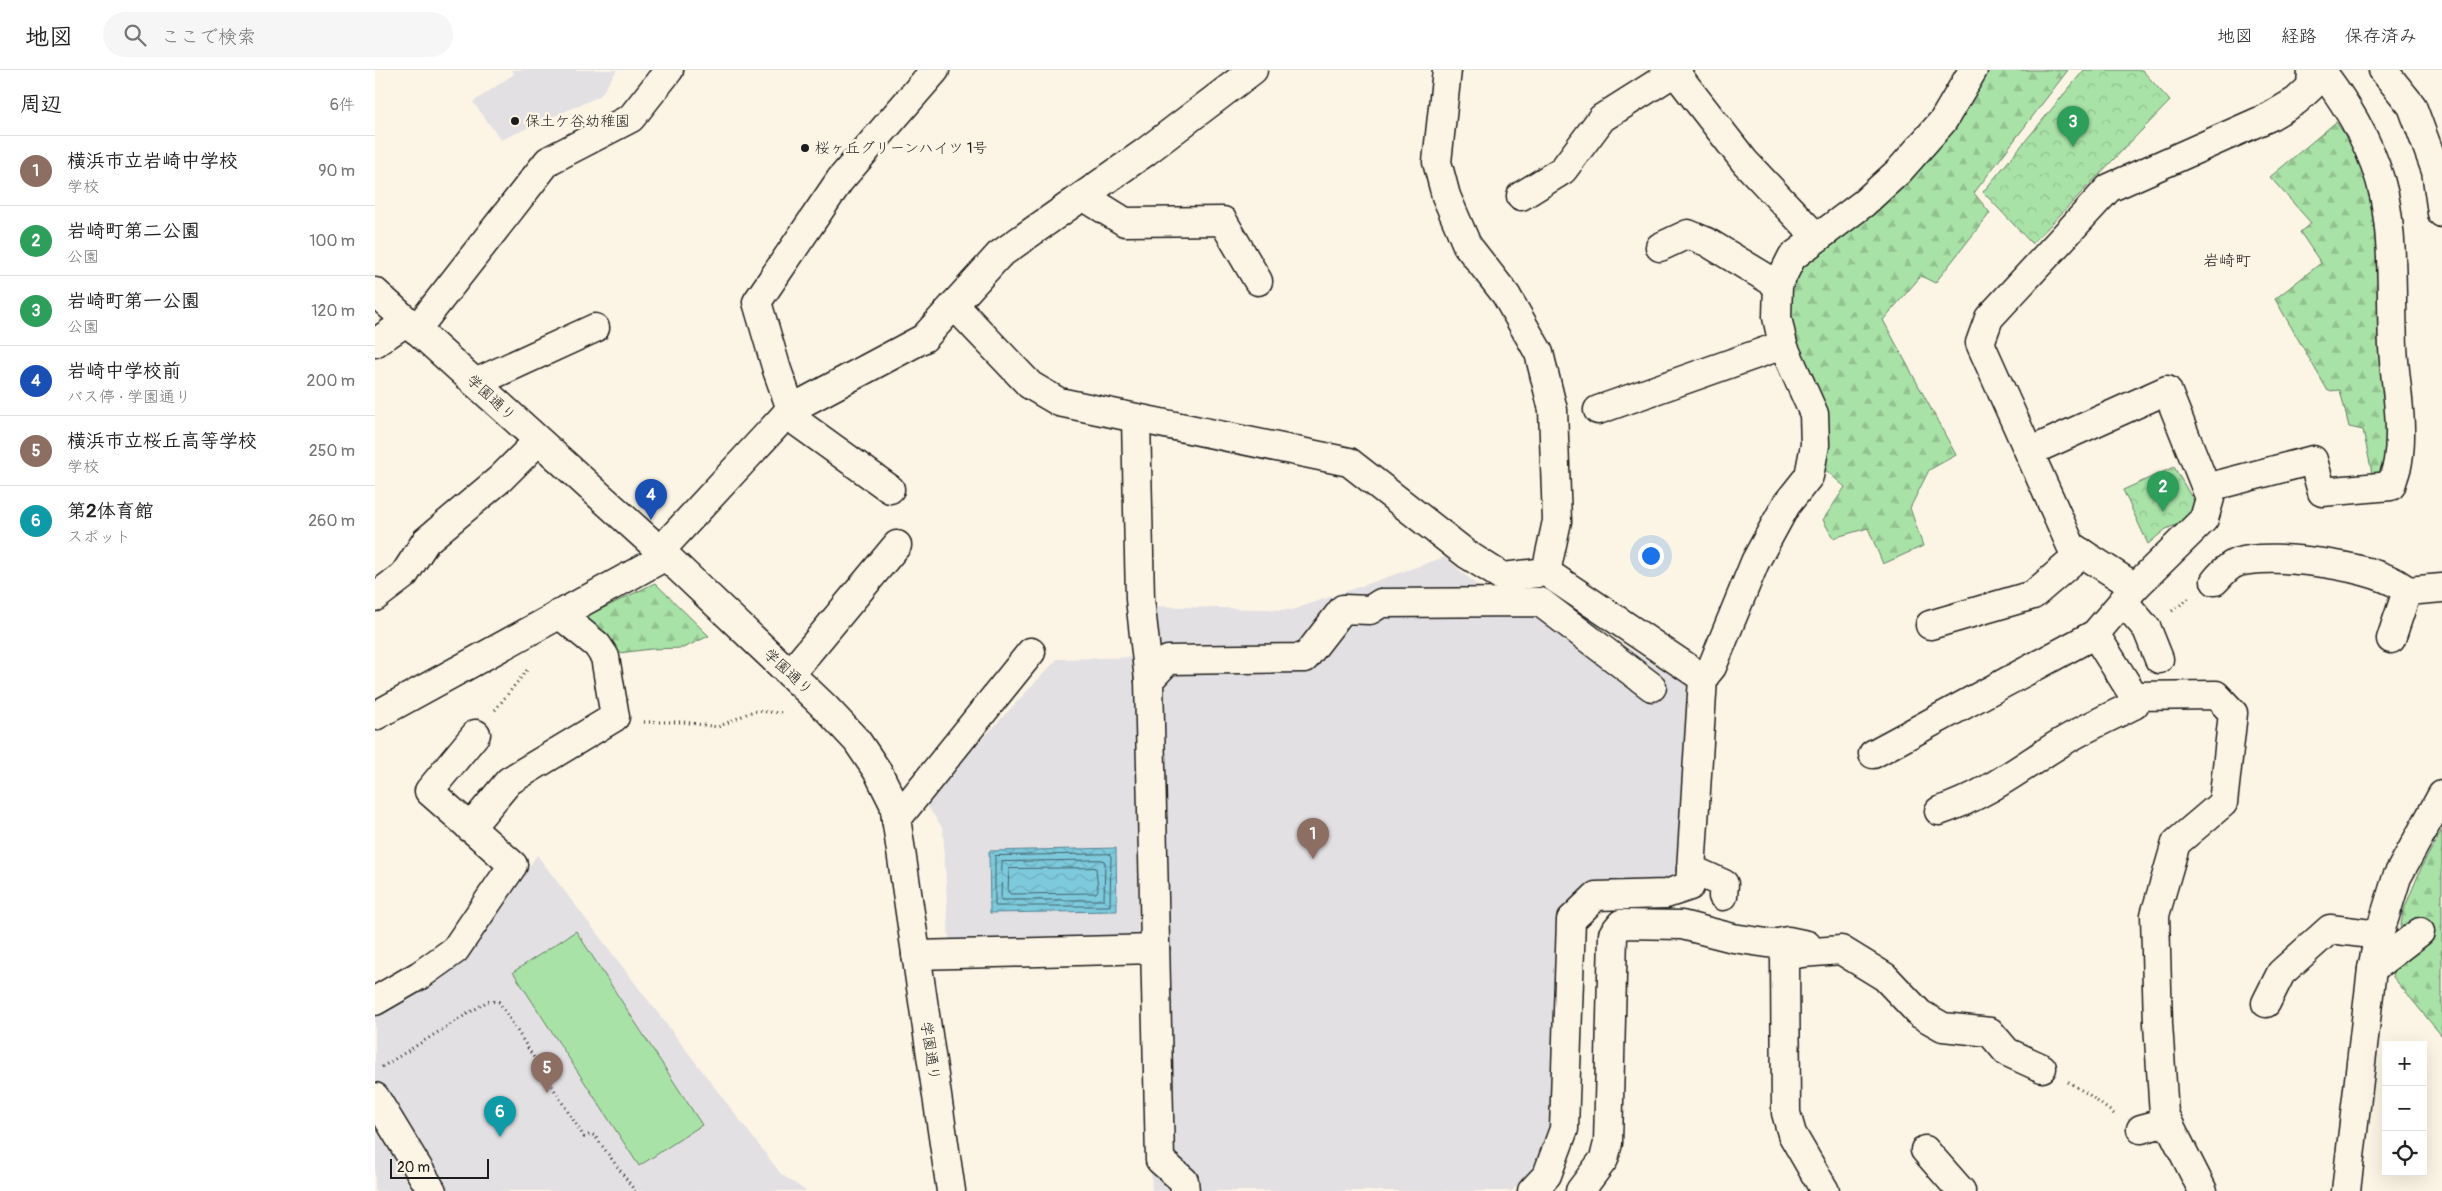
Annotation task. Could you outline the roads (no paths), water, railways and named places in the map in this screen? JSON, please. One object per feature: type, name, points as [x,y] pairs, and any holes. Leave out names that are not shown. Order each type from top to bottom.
[{"type":"street","points":[[375,343],[411,326],[548,161],[631,118],[669,70]]},
{"type":"street","points":[[890,489],[789,412],[757,302],[840,180],[935,70]]},
{"type":"street","points":[[375,716],[549,620],[663,554],[789,412],[924,338],[999,255],[1083,196],[1253,70]]},
{"type":"street","points":[[1447,70],[1437,162],[1446,196],[1467,245],[1506,295],[1539,353],[1553,410],[1557,521],[1546,572]]},
{"type":"street","points":[[1532,1191],[1547,1175],[1564,1129],[1571,920],[1596,896],[1666,894],[1690,886],[1703,678],[1712,667],[1760,554],[1786,505],[1809,476],[1815,445],[1814,414],[1783,345],[1777,316],[1778,285],[1792,257],[1864,203],[1899,171],[1943,121],[1973,70]]},
{"type":"street","points":[[2159,659],[2147,628],[2129,594],[2082,553],[2071,546],[1980,343],[1989,318],[2109,188],[2216,142],[2296,101],[2311,87],[2311,70]]},
{"type":"street","points":[[2206,488],[2313,460],[2322,492],[2391,486],[2398,461],[2399,426],[2393,348],[2390,253],[2384,195],[2366,142],[2339,95],[2321,70]]},
{"type":"street","points":[[2383,70],[2411,106],[2436,171],[2442,213]]},
{"type":"street","points":[[1521,196],[1563,170],[1602,118],[1677,71],[1745,162],[1817,238]]},
{"type":"street","points":[[1083,196],[1125,222],[1223,221],[1258,281]]},
{"type":"street","points":[[1660,247],[1688,234],[1707,242],[1778,285]]},
{"type":"street","name":"学園通り","points":[[375,292],[475,382],[537,442],[663,554],[826,708],[857,741],[878,772],[894,804],[951,1191]]},
{"type":"street","points":[[955,305],[1030,386],[1059,402],[1349,462],[1468,555],[1503,577],[1546,572],[1703,678]]},
{"type":"street","points":[[475,382],[595,328]]},
{"type":"street","points":[[1598,410],[1783,345]]},
{"type":"street","points":[[1873,754],[2095,634],[2129,594],[2204,519],[2211,498],[2167,390],[2029,452]]},
{"type":"street","points":[[1136,419],[1140,599],[1149,680],[1160,1160],[1185,1181],[1185,1191]]},
{"type":"street","points":[[375,597],[404,575],[427,541],[500,479],[537,442]]},
{"type":"street","points":[[790,674],[897,545]]},
{"type":"street","points":[[1930,625],[2033,595],[2082,553]]},
{"type":"street","points":[[2215,581],[2222,573],[2238,562],[2276,558],[2323,562],[2368,572],[2400,584],[2407,591],[2442,588]]},
{"type":"street","points":[[2391,639],[2407,591]]},
{"type":"street","points":[[1149,680],[1168,660],[1305,658],[1343,609],[1371,610],[1381,603],[1540,602],[1652,687]]},
{"type":"street","points":[[470,828],[509,780],[615,717],[605,657],[597,646],[549,620]]},
{"type":"street","points":[[2095,634],[2134,696],[2216,695],[2233,713],[2223,803],[2176,843],[2155,915],[2158,1033],[2164,1114],[2203,1191]]},
{"type":"street","points":[[896,820],[1031,652]]},
{"type":"street","points":[[1939,811],[1968,802],[2064,740],[2134,705],[2139,696]]},
{"type":"street","points":[[375,1001],[420,975],[455,950],[513,865],[429,791],[476,734]]},
{"type":"street","points":[[2346,1191],[2372,969],[2379,934],[2397,877],[2442,795]]},
{"type":"street","points":[[1691,869],[1724,884],[1723,896]]},
{"type":"street","points":[[1580,1191],[1604,1159],[1608,1142],[1613,934],[1621,924],[1690,920],[1749,940],[1774,944],[1788,941],[1841,950],[1885,977],[1920,1014],[1943,1027],[1990,1032],[2007,1052],[2042,1068]]},
{"type":"street","points":[[2266,1003],[2281,973],[2330,929],[2379,934]]},
{"type":"street","points":[[2372,969],[2420,932]]},
{"type":"street","points":[[916,955],[1155,949]]},
{"type":"street","points":[[1825,1191],[1793,1134],[1786,1113],[1785,957],[1801,953],[1841,950]]},
{"type":"street","points":[[375,1097],[432,1191]]},
{"type":"street","points":[[2141,1130],[2167,1122]]},
{"type":"street","points":[[1925,1150],[1961,1191]]},
{"type":"water","points":[[1116,848],[1117,911],[990,913],[989,851]]},
{"type":"place","name":"保土ケ谷幼稚園","points":[[515,121]]},
{"type":"place","name":"岩崎町第一公園","points":[[2073,147]]},
{"type":"place","name":"桜ヶ丘グリーンハイツ 1号","points":[[805,148]]},
{"type":"place","name":"岩崎町第二公園","points":[[2163,512]]},
{"type":"place","name":"岩崎中学校前","points":[[651,520]]},
{"type":"place","name":"横浜市立岩崎中学校","points":[[1313,859]]},
{"type":"place","name":"横浜市立桜丘高等学校","points":[[547,1093]]},
{"type":"place","name":"第2体育館","points":[[500,1137]]},
{"type":"district","name":"岩崎町","points":[[2227,261]]}]
